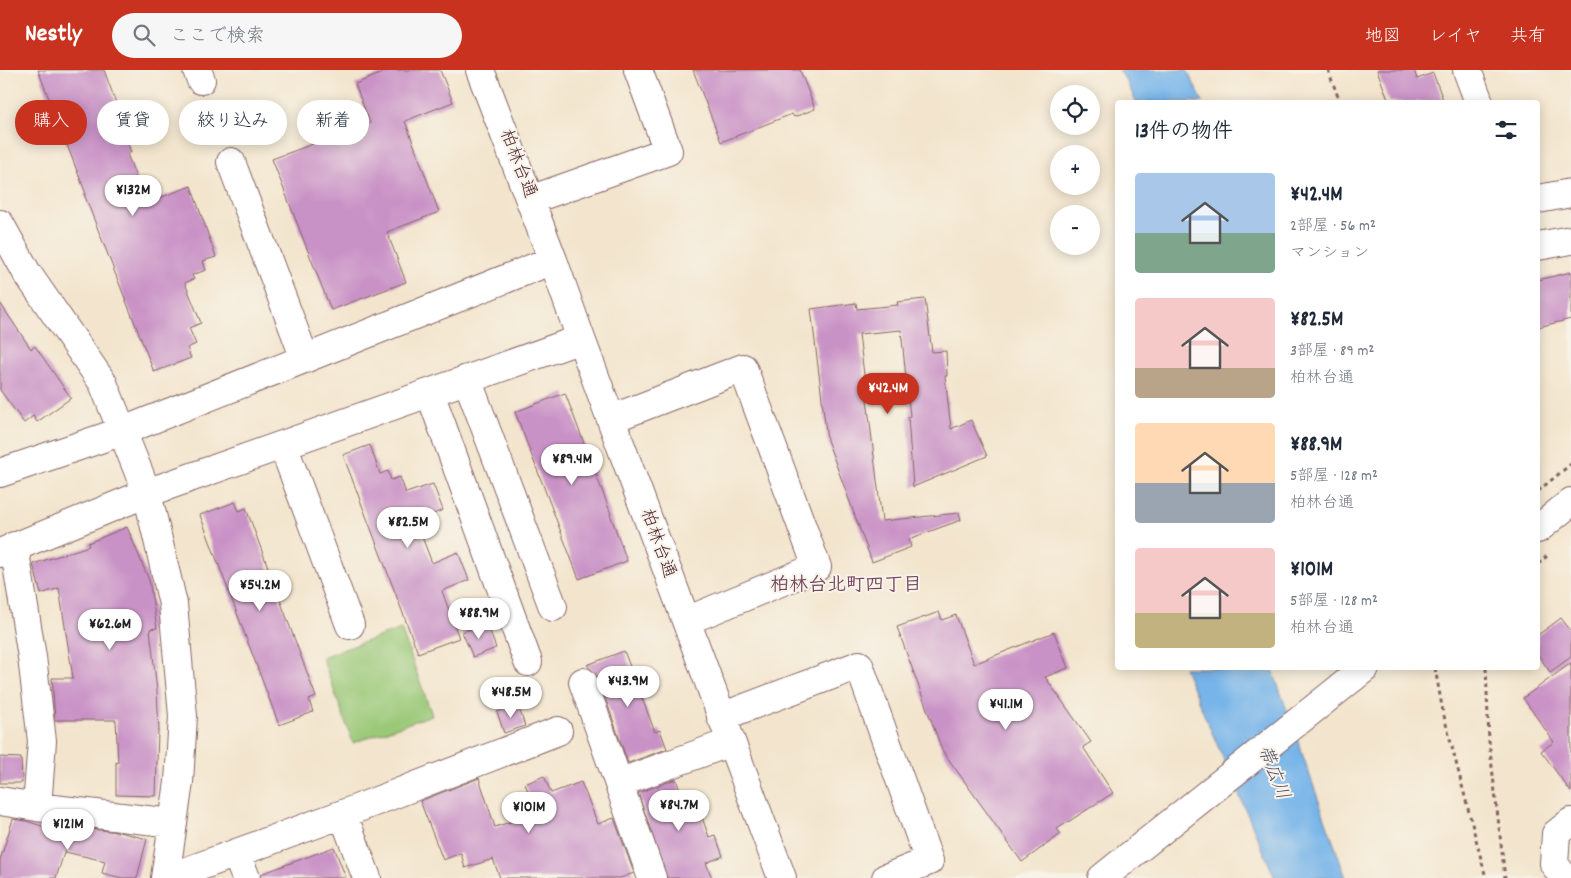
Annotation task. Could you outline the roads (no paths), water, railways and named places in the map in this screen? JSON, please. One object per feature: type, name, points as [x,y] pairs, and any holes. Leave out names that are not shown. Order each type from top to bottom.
[{"type":"street","name":"柏林台通","points":[[480,70],[554,260],[581,339],[782,878]]},
{"type":"street","points":[[530,200],[668,151],[638,70]]},
{"type":"street","points":[[1467,70],[1478,100]]},
{"type":"street","points":[[231,162],[305,359]]},
{"type":"street","points":[[1540,199],[1571,192]]},
{"type":"street","points":[[0,224],[28,273],[103,383],[147,493],[173,604],[183,716],[179,782],[172,823],[167,878],[343,814],[558,731]]},
{"type":"street","points":[[1540,246],[1571,240]]},
{"type":"street","points":[[0,473],[123,431],[554,260]]},
{"type":"street","points":[[38,808],[42,741],[32,657],[7,549],[147,493],[581,339]]},
{"type":"street","points":[[611,419],[743,368],[817,567],[686,621]]},
{"type":"street","points":[[467,380],[553,607]]},
{"type":"street","points":[[430,393],[528,662]]},
{"type":"street","points":[[283,445],[350,624]]},
{"type":"street","points":[[1540,527],[1571,502]]},
{"type":"street","points":[[721,717],[859,665],[929,861],[886,878]]},
{"type":"street","points":[[1102,878],[1362,670]]},
{"type":"street","points":[[583,682],[652,878]]},
{"type":"street","points":[[619,783],[731,742]]},
{"type":"street","points":[[0,801],[38,808],[172,823]]},
{"type":"street","points":[[343,814],[367,878]]},
{"type":"street","points":[[1565,878],[1554,864],[1556,834],[1571,822]]},
{"type":"street","points":[[236,853],[246,878]]},
{"type":"water","points":[[1119,70],[1187,70],[1202,100],[1135,100]]},
{"type":"water","name":"帯広川","points":[[1185,670],[1273,670],[1346,878],[1275,878]]},
{"type":"district","name":"柏林台北町四丁目","points":[[846,586]]}]
